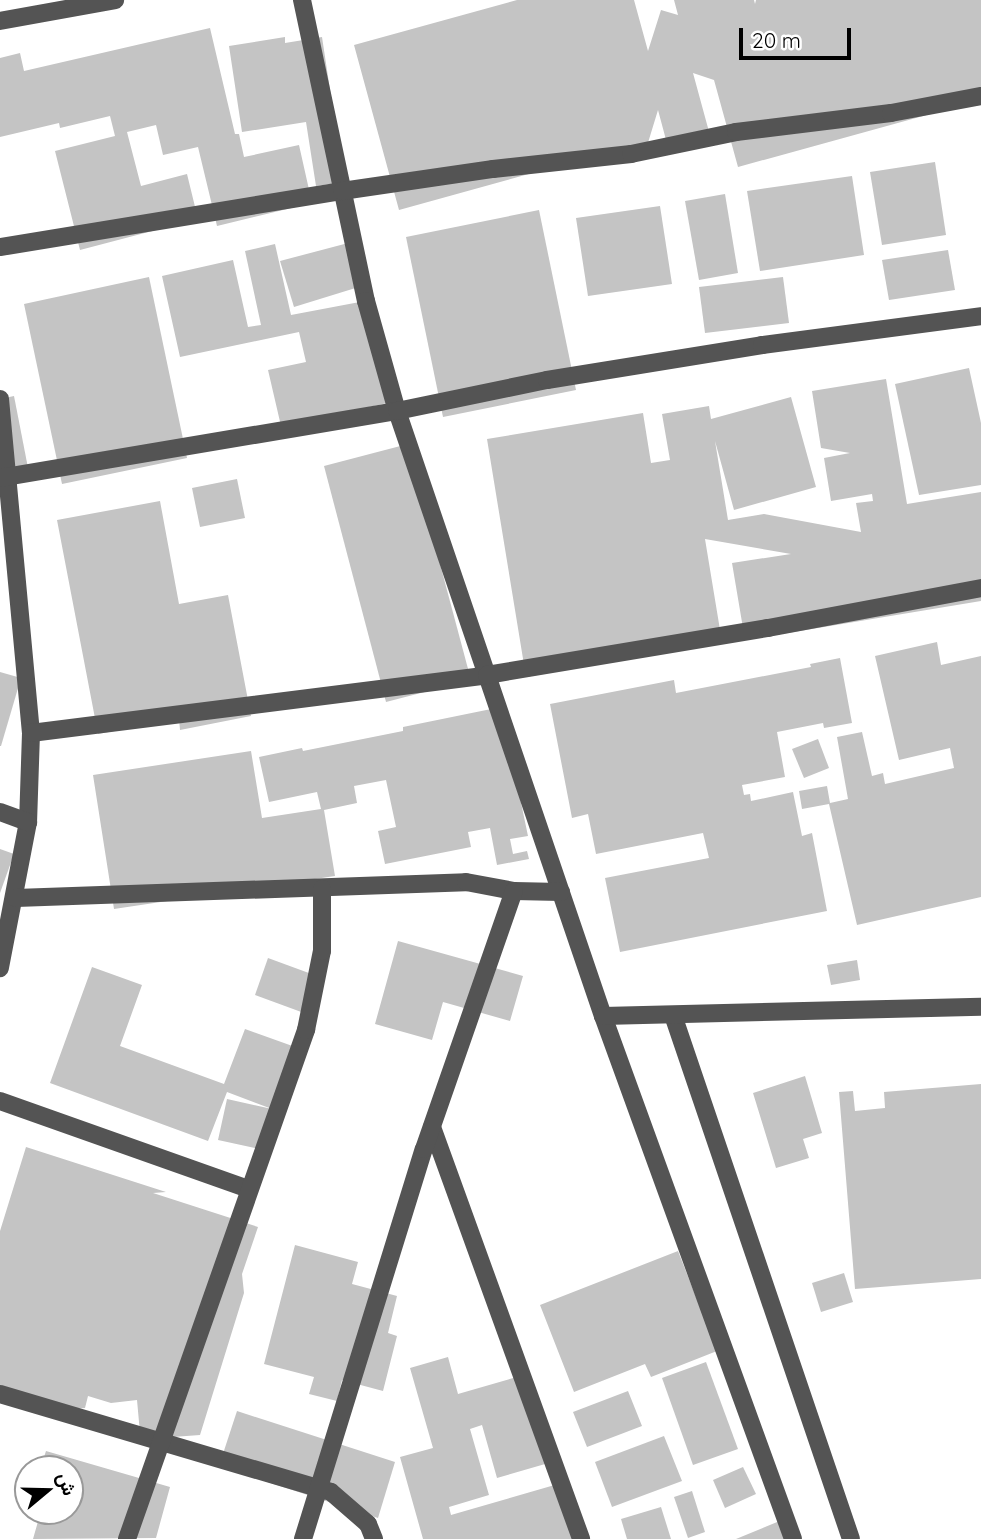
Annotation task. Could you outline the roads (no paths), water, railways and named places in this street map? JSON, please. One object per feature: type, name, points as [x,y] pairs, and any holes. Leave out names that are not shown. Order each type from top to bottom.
[{"type":"street","points":[[0,21],[115,0]]},
{"type":"street","points":[[302,0],[366,301],[397,411],[603,1016],[793,1539]]},
{"type":"street","points":[[0,247],[342,191],[493,169],[631,154],[736,132],[891,113],[981,96]]},
{"type":"street","points":[[4,477],[397,411],[547,380],[749,347],[981,316]]},
{"type":"street","points":[[0,399],[4,477],[31,733],[28,822],[16,898],[0,968]]},
{"type":"street","points":[[31,733],[487,675],[768,628],[981,588]]},
{"type":"street","points":[[0,812],[28,822]]},
{"type":"street","points":[[16,898],[466,882],[514,891],[561,892]]},
{"type":"street","points":[[127,1539],[306,1030],[322,951],[322,889]]},
{"type":"street","points":[[303,1539],[432,1127],[514,891]]},
{"type":"street","points":[[603,1016],[981,1007]]},
{"type":"street","points":[[673,1015],[851,1539]]},
{"type":"street","points":[[0,1101],[249,1189]]},
{"type":"street","points":[[432,1127],[581,1539]]},
{"type":"street","points":[[0,1394],[319,1488],[352,1506],[368,1524],[374,1539]]}]
